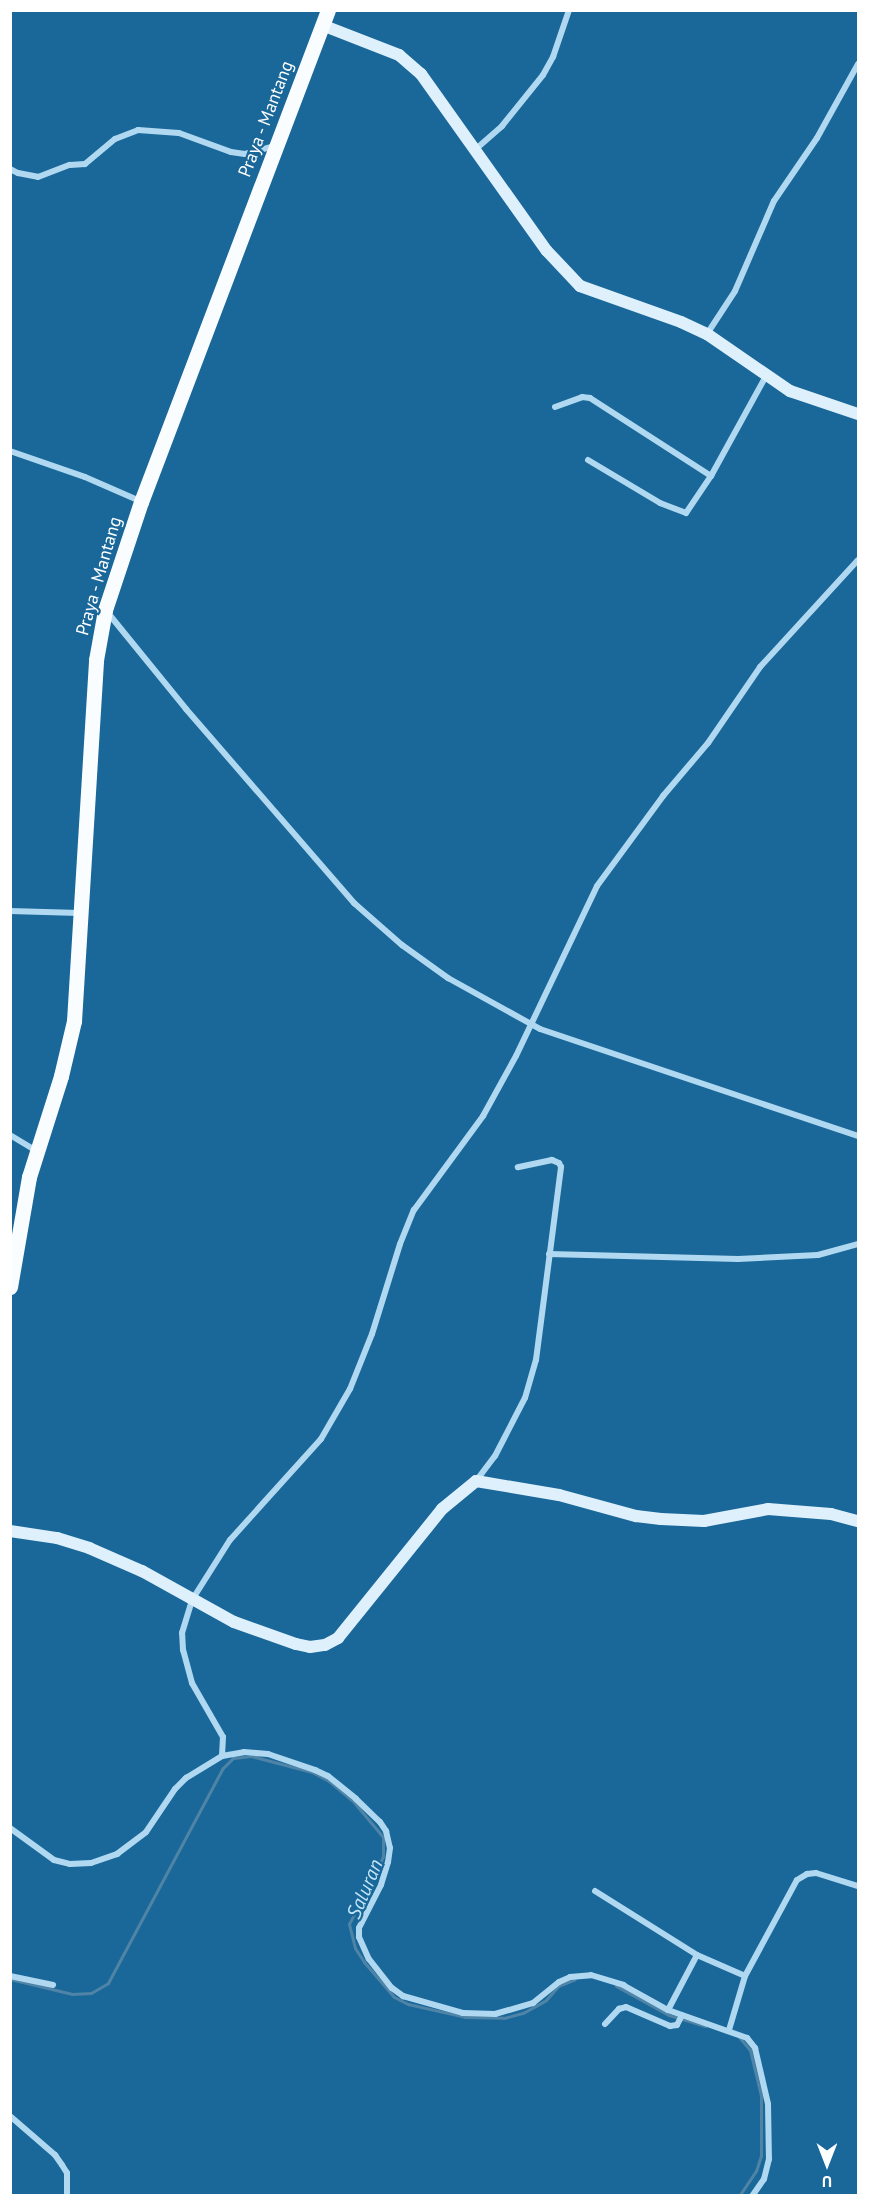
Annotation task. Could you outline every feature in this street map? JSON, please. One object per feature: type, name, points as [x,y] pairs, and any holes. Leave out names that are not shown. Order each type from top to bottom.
[{"type":"main road","name":"Praya - Mantang","points":[[10,1287],[24,1197],[61,1076],[74,1021],[78,913],[96,660],[105,610],[141,502],[325,18]]},
{"type":"street","points":[[477,148],[502,126],[543,75],[554,57],[569,10]]},
{"type":"street","points":[[325,18],[406,59],[432,86],[548,251],[580,286],[681,322],[707,334],[790,391],[858,414]]},
{"type":"street","points":[[707,334],[735,291],[774,201],[817,138],[858,64]]},
{"type":"street","points":[[10,169],[38,177],[70,165],[85,164],[115,139],[138,129],[179,134],[231,152],[245,154],[277,145]]},
{"type":"street","points":[[588,460],[660,503],[684,513],[689,511],[766,376]]},
{"type":"street","points":[[555,407],[582,397],[590,398],[711,476]]},
{"type":"street","points":[[10,451],[85,477],[141,502]]},
{"type":"street","points":[[222,1756],[222,1737],[192,1683],[185,1659],[182,1633],[192,1600],[231,1540],[321,1439],[333,1419],[350,1389],[372,1334],[400,1244],[414,1210],[483,1116],[516,1056],[597,886],[663,796],[708,743],[760,667],[858,560]]},
{"type":"street","points":[[105,610],[186,709],[354,903],[402,945],[448,978],[530,1024],[608,1054],[740,1095],[858,1136]]},
{"type":"street","points":[[10,911],[78,913]]},
{"type":"street","points":[[10,1135],[37,1151]]},
{"type":"street","points":[[10,1531],[57,1538],[89,1548],[142,1571],[234,1622],[296,1644],[324,1646],[338,1638],[442,1509],[476,1481],[499,1448],[531,1381],[536,1360],[561,1167],[559,1162],[552,1160],[518,1167]]},
{"type":"street","points":[[549,1254],[738,1259],[818,1255],[858,1244]]},
{"type":"street","points":[[476,1481],[559,1495],[636,1516],[661,1519],[704,1521],[768,1509],[831,1514],[858,1521]]},
{"type":"street","points":[[10,1828],[54,1860],[70,1864],[91,1863],[117,1854],[146,1832],[175,1789],[186,1778],[222,1756],[244,1752],[268,1754],[328,1776],[380,1821],[389,1840],[388,1862],[381,1885],[359,1928],[358,1936],[369,1959],[392,1988],[403,1996],[463,2013],[495,2014],[533,2003],[559,1982],[570,1977],[591,1975],[623,1985],[681,2017],[729,2030],[747,2038],[755,2048],[768,2104],[769,2159],[764,2179],[752,2196]]},
{"type":"street","points":[[729,2030],[745,1976],[797,1880],[807,1874],[816,1873],[858,1887]]},
{"type":"street","points":[[595,1891],[697,1955],[745,1976]]},
{"type":"street","points":[[668,2010],[697,1955]]},
{"type":"street","points":[[10,1976],[53,1985]]},
{"type":"street","points":[[605,2024],[619,2009],[626,2007],[660,2023],[677,2025],[681,2017]]},
{"type":"street","points":[[10,2116],[55,2155],[67,2173],[67,2196]]},
{"type":"waterway","name":"Saluran","points":[[10,1979],[72,1994],[91,1993],[108,1983],[223,1768],[233,1758],[251,1756],[312,1772],[329,1781],[352,1800],[383,1837],[383,1856],[349,1924],[355,1948],[394,1997],[408,2004],[465,2017],[504,2018],[523,2013],[546,2000],[558,1986],[575,1979]]},
{"type":"waterway","name":"Saluran","points":[[616,1986],[669,2015],[705,2026]]},
{"type":"waterway","name":"Saluran","points":[[739,2196],[756,2171],[761,2156],[761,2096],[750,2050],[740,2038]]}]
